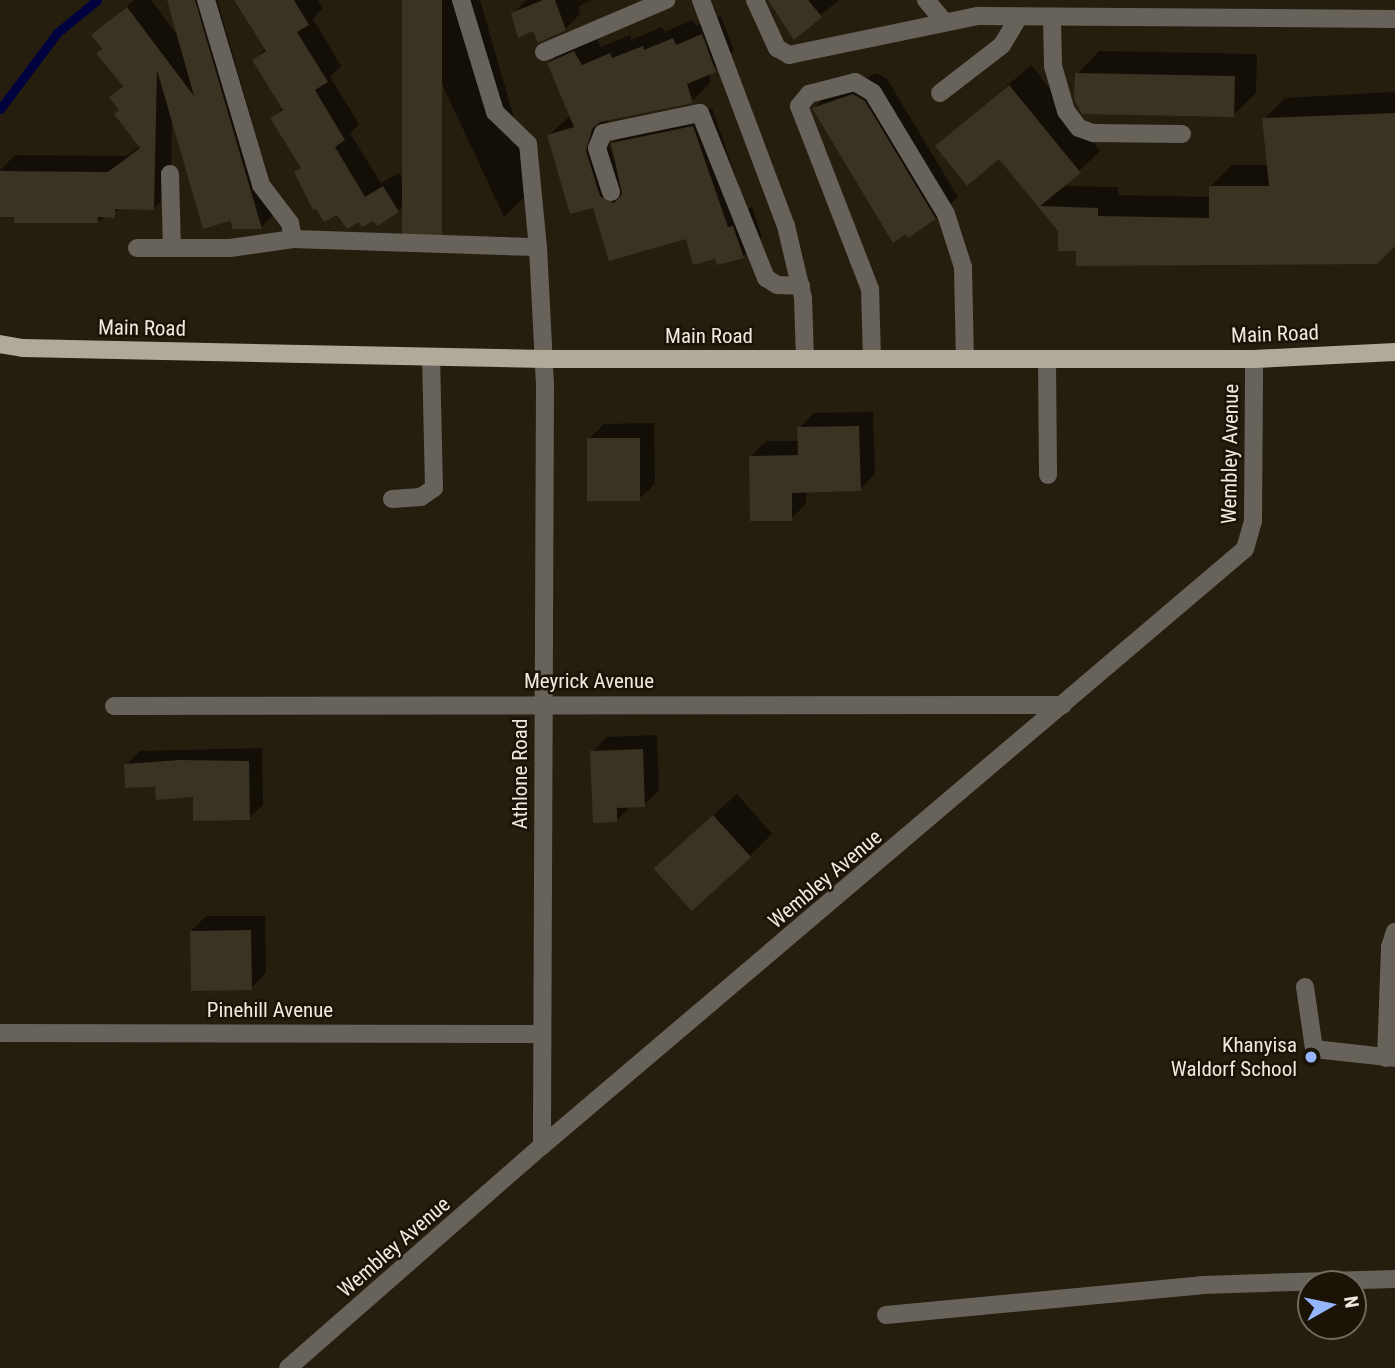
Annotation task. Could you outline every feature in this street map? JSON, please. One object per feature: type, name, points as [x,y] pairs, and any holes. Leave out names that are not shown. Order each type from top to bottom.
[{"type":"main road","name":"Main Road","points":[[0,344],[23,348],[545,359],[1254,359],[1395,352]]},
{"type":"main road","name":"Main Road","points":[[0,353],[23,348]]},
{"type":"street","points":[[205,0],[261,185],[290,223],[293,239]]},
{"type":"street","name":"Athlone Road","points":[[461,0],[495,112],[528,144],[538,247],[545,359],[542,1146]]},
{"type":"street","points":[[544,52],[666,0]]},
{"type":"street","points":[[701,0],[786,226],[801,286],[805,359]]},
{"type":"street","points":[[755,0],[777,48],[789,55],[943,20],[978,16],[1395,19]]},
{"type":"street","points":[[926,0],[943,20]]},
{"type":"street","points":[[940,93],[1002,45],[1019,17]]},
{"type":"street","points":[[1052,17],[1053,66],[1066,111],[1079,128],[1093,133],[1182,134]]},
{"type":"street","points":[[872,359],[871,293],[799,106],[809,94],[855,82],[873,93],[946,214],[963,267],[965,359]]},
{"type":"street","points":[[611,192],[597,148],[603,133],[700,113],[763,271],[778,285],[801,286]]},
{"type":"street","points":[[170,174],[172,248]]},
{"type":"street","points":[[137,248],[230,248],[293,239],[538,247]]},
{"type":"street","points":[[392,499],[421,497],[434,488],[431,357]]},
{"type":"street","points":[[1047,359],[1048,475]]},
{"type":"street","name":"Wembley Avenue","points":[[288,1368],[542,1146],[1063,705],[1251,541],[1254,359]]},
{"type":"street","name":"Meyrick Avenue","points":[[114,706],[543,703],[1063,705]]},
{"type":"street","points":[[1305,987],[1314,1049],[1390,1058],[1390,947],[1395,932]]},
{"type":"street","name":"Pinehill Avenue","points":[[0,1033],[541,1034]]},
{"type":"street","points":[[886,1315],[1202,1285],[1395,1279]]},
{"type":"building","points":[[167,0],[195,0],[262,229],[233,229],[230,221],[203,229],[157,70],[154,210],[115,209],[115,218],[98,217],[98,223],[14,223],[14,217],[0,217],[0,171],[108,172],[140,148],[114,114],[119,110],[109,97],[123,86],[96,53],[102,49],[91,35],[127,7],[194,96]]},
{"type":"building","points":[[234,0],[294,0],[309,25],[297,32],[328,82],[315,90],[345,140],[335,147],[365,197],[383,186],[399,212],[377,226],[373,221],[362,227],[359,222],[347,229],[337,215],[324,222],[316,209],[313,210],[294,172],[301,168],[270,118],[283,110],[252,60],[266,51]]},
{"type":"building","points":[[402,0],[442,0],[442,239],[402,239]]},
{"type":"building","points":[[543,0],[555,0],[566,30],[538,43],[533,31],[518,38],[511,13]]},
{"type":"building","points":[[768,0],[808,0],[822,17],[794,40]]},
{"type":"building","points":[[702,34],[716,72],[687,84],[693,103],[600,122],[592,129],[586,151],[600,196],[614,203],[622,194],[611,143],[693,126],[728,227],[733,226],[744,258],[717,265],[715,259],[693,265],[686,239],[609,261],[593,208],[570,214],[547,135],[574,127],[547,63],[574,51],[582,65],[610,53],[612,58],[643,46],[644,50],[673,38],[676,45]]},
{"type":"building","points":[[1075,73],[1235,76],[1234,117],[1082,114],[1074,99]]},
{"type":"building","points":[[1009,85],[1081,173],[1040,206],[1098,208],[1098,216],[1209,218],[1209,186],[1269,186],[1262,118],[1395,113],[1395,246],[1377,264],[1076,266],[1076,251],[1058,251],[1058,231],[999,159],[967,186],[935,146]]},
{"type":"building","points":[[853,94],[865,101],[936,219],[908,238],[906,234],[893,243],[812,108]]},
{"type":"building","points":[[859,426],[861,491],[792,493],[792,521],[750,521],[749,456],[798,455],[797,427]]},
{"type":"building","points":[[587,438],[640,438],[640,501],[587,501]]},
{"type":"building","points":[[643,749],[645,807],[617,808],[617,822],[593,823],[590,751]]},
{"type":"building","points":[[180,760],[249,761],[250,820],[193,821],[193,797],[156,800],[155,787],[125,788],[124,764]]},
{"type":"building","points":[[713,815],[751,857],[692,911],[654,869]]},
{"type":"building","points":[[251,930],[252,990],[191,991],[190,931]]},
{"type":"waterway","points":[[0,109],[57,33],[97,0]]},
{"type":"place","name":"Khanyisa Waldorf School","points":[[1311,1057]]}]
